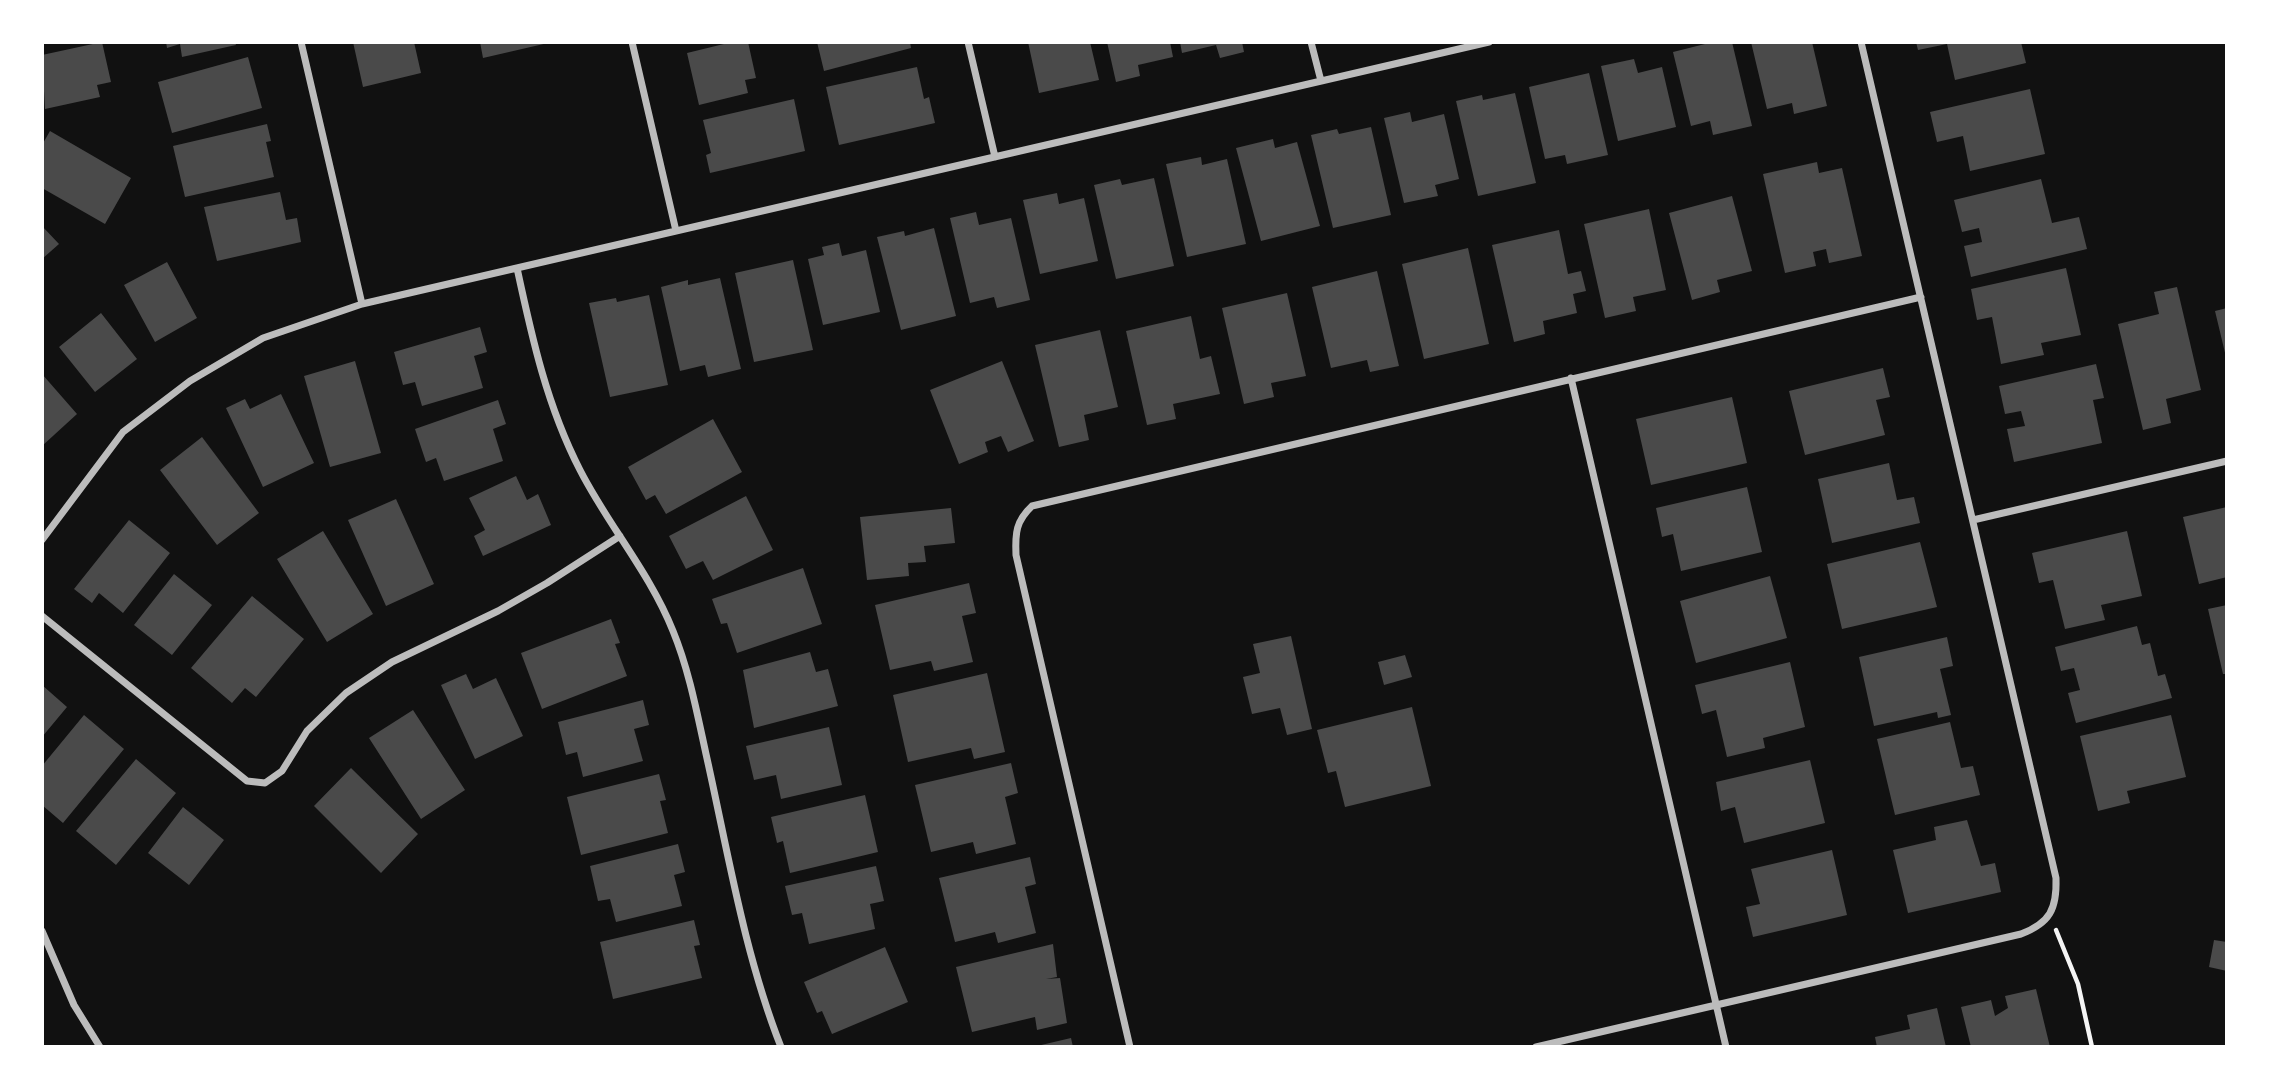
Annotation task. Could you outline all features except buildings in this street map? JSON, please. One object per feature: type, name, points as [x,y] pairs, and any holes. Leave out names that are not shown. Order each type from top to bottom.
[{"type":"street","points":[[301,42],[362,304]]},
{"type":"street","points":[[632,42],[676,231]]},
{"type":"street","points":[[968,42],[995,157]]},
{"type":"street","points":[[1311,42],[1321,81]]},
{"type":"street","points":[[42,540],[123,432],[190,381],[263,338],[362,304],[1489,42]]},
{"type":"street","points":[[1536,1047],[2021,934],[2038,928],[2051,916],[2057,899],[2056,878],[1861,42]]},
{"type":"street","points":[[517,268],[539,366],[558,426],[581,473],[647,578],[673,631],[691,687],[752,958],[781,1047]]},
{"type":"street","points":[[1130,1047],[1016,555],[1015,534],[1020,518],[1032,506],[1050,499],[1921,297]]},
{"type":"street","points":[[1571,378],[1726,1047]]},
{"type":"street","points":[[1973,520],[2227,461]]},
{"type":"street","points":[[42,616],[247,781],[265,783],[282,771],[307,731],[346,693],[392,662],[498,611],[547,583],[620,536]]},
{"type":"street","points":[[42,931],[74,1005],[100,1047]]},
{"type":"path","points":[[2051,916],[2078,984],[2092,1047]]}]
